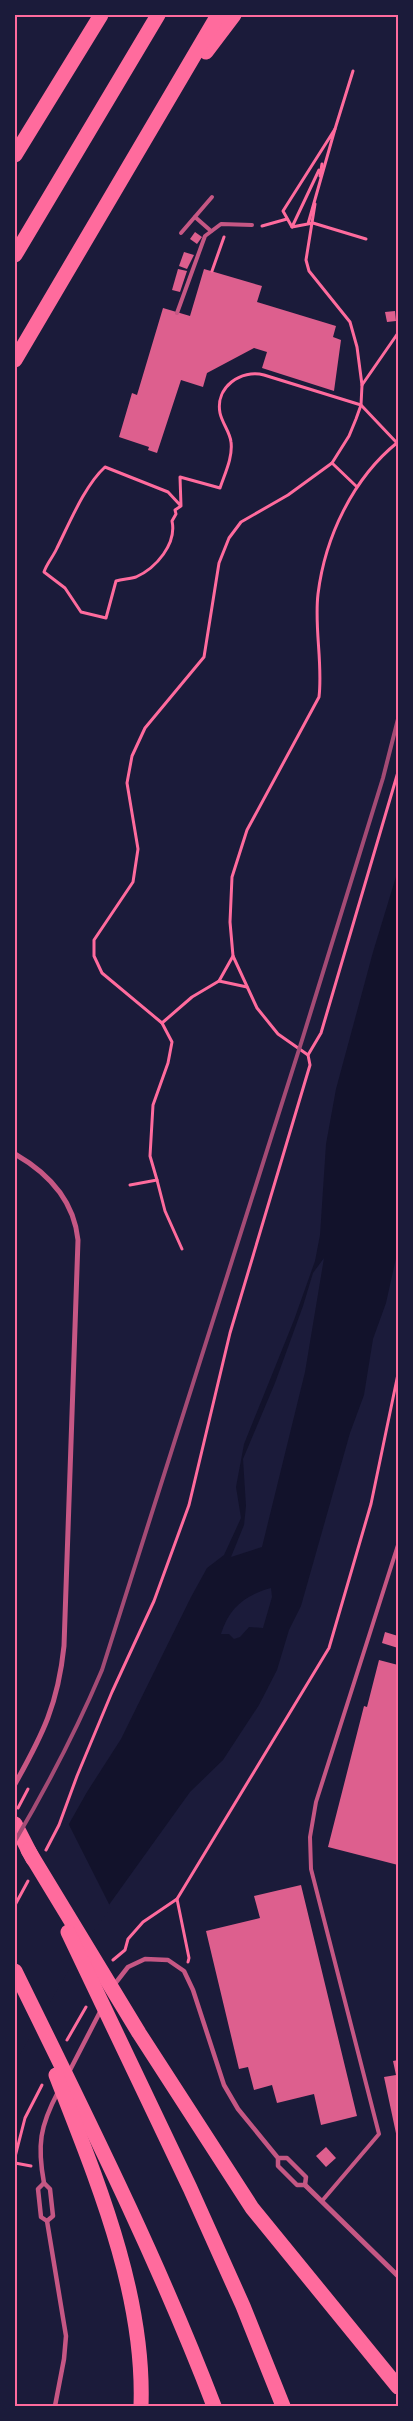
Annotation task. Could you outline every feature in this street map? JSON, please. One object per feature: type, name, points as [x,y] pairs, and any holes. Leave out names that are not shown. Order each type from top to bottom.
[{"type":"highway","points":[[15,155],[102,15]]},
{"type":"highway","points":[[15,255],[158,15]]},
{"type":"highway","points":[[15,360],[218,15]]},
{"type":"highway","points":[[165,106],[234,15]]},
{"type":"highway","points":[[15,1824],[35,1853],[139,2033],[252,2208],[398,2387]]},
{"type":"highway","points":[[35,1853],[127,2057],[217,2246],[283,2406]]},
{"type":"highway","points":[[15,1971],[171,2298],[214,2406]]},
{"type":"highway","points":[[15,1971],[101,2192],[130,2298],[137,2334],[141,2406]]},
{"type":"street","points":[[15,1154],[47,1176],[61,1192],[75,1220],[78,1240],[62,1666],[51,1714],[15,1784]]},
{"type":"street","points":[[55,2406],[64,2359],[66,2336],[48,2221],[52,2216],[51,2195],[50,2189],[44,2184],[39,2150],[41,2132],[46,2116],[122,1973],[134,1963],[145,1959],[157,1958],[168,1960],[184,1971],[194,1990],[224,2085],[238,2109],[278,2158],[278,2166],[298,2186],[305,2185]]},
{"type":"street","points":[[278,2158],[287,2158],[306,2177],[305,2185]]},
{"type":"street","points":[[44,2184],[38,2189],[41,2217],[48,2221]]},
{"type":"street","points":[[305,2185],[398,2276]]},
{"type":"lane","points":[[181,233],[212,197]]},
{"type":"lane","points":[[195,217],[212,231]]},
{"type":"lane","points":[[178,312],[205,236],[221,224],[252,225]]},
{"type":"lane","points":[[322,2201],[379,2134],[311,1869],[310,1837],[316,1802],[398,1545]]},
{"type":"path","points":[[308,224],[353,71]]},
{"type":"path","points":[[292,227],[283,210],[335,129]]},
{"type":"path","points":[[182,1249],[165,1211],[150,1156],[153,1105],[168,1062],[172,1042],[162,1023],[102,973],[94,956],[94,940],[133,882],[138,849],[127,784],[132,756],[145,728],[204,657],[219,563],[230,538],[241,522],[288,495],[332,463],[349,436],[361,405],[362,385],[357,346],[350,322],[309,271],[306,260],[322,164],[292,227]]},
{"type":"path","points":[[292,227],[313,223],[366,239]]},
{"type":"path","points":[[212,272],[224,237]]},
{"type":"path","points":[[362,385],[398,333]]},
{"type":"path","points":[[35,1853],[59,1825],[91,1743],[154,1601],[189,1505],[230,1333],[310,1064],[308,1055],[278,1034],[257,1008],[233,956],[230,929],[232,877],[246,830],[319,697],[321,677],[318,595],[327,549],[356,486],[383,454],[397,443],[361,405],[258,373],[242,375],[227,385],[220,400],[219,412],[231,441],[230,457],[220,488],[180,477],[180,506]]},
{"type":"path","points":[[332,463],[356,486]]},
{"type":"path","points":[[105,467],[168,492],[180,506],[175,510],[172,521],[174,530],[162,558],[149,570],[133,578],[116,580],[106,618],[81,612],[65,588],[44,572],[46,565],[57,549],[68,521],[78,508],[96,475],[105,467]]},
{"type":"path","points":[[308,1055],[321,1033],[398,772]]},
{"type":"path","points":[[162,1023],[192,997],[220,981],[233,956]]},
{"type":"path","points":[[220,981],[247,987]]},
{"type":"path","points":[[130,1185],[157,1180]]},
{"type":"path","points":[[125,1950],[128,1940],[143,1922],[177,1899],[329,1648],[371,1504],[398,1374]]},
{"type":"path","points":[[15,1905],[33,1873]]},
{"type":"path","points":[[177,1899],[189,1958],[184,1971]]},
{"type":"shaded area","points":[[398,870],[398,1249],[386,1303],[373,1339],[364,1395],[350,1433],[301,1606],[289,1630],[277,1670],[259,1705],[223,1760],[190,1792],[83,1941],[15,1926],[39,1877],[87,1792],[121,1739],[207,1568],[224,1555],[241,1518],[236,1487],[244,1444],[294,1320],[315,1261],[320,1235],[326,1144],[336,1089],[373,952]],"holes":[[[324,1258],[305,1372],[262,1547],[231,1557],[244,1525],[246,1506],[243,1459],[275,1383],[313,1273]],[[271,1588],[272,1597],[263,1628],[249,1627],[240,1637],[234,1639],[229,1634],[221,1634],[224,1625],[239,1604],[253,1594]]]},
{"type":"pier","points":[[67,1821],[111,1908],[85,1942],[15,2063],[15,1921],[37,1875]]},
{"type":"building","points":[[195,232],[202,237],[197,244],[190,239]]},
{"type":"building","points":[[184,252],[194,255],[187,269],[179,266]]},
{"type":"building","points":[[178,269],[187,271],[180,292],[172,290]]},
{"type":"building","points":[[204,269],[262,286],[257,302],[336,326],[333,337],[341,340],[334,391],[262,368],[267,352],[254,348],[207,373],[203,387],[181,380],[157,453],[148,450],[149,447],[119,437],[132,393],[137,395],[163,308],[190,316]]},
{"type":"building","points":[[395,311],[396,321],[387,322],[385,312]]},
{"type":"building","points":[[385,1632],[398,1636],[398,1648],[382,1643]]},
{"type":"building","points":[[379,1660],[398,1665],[398,1865],[328,1847],[364,1706],[367,1707]]},
{"type":"building","points":[[301,1885],[357,2116],[321,2125],[314,2094],[277,2103],[272,2085],[254,2090],[248,2067],[239,2069],[206,1931],[260,1918],[254,1896]]},
{"type":"building","points":[[398,2060],[397,2138],[384,2077],[396,2075],[393,2061]]},
{"type":"building","points":[[326,2147],[336,2158],[326,2167],[316,2156]]},
{"type":"railway","points":[[15,1841],[62,1757],[102,1670],[303,1037],[383,778],[398,719]]}]
